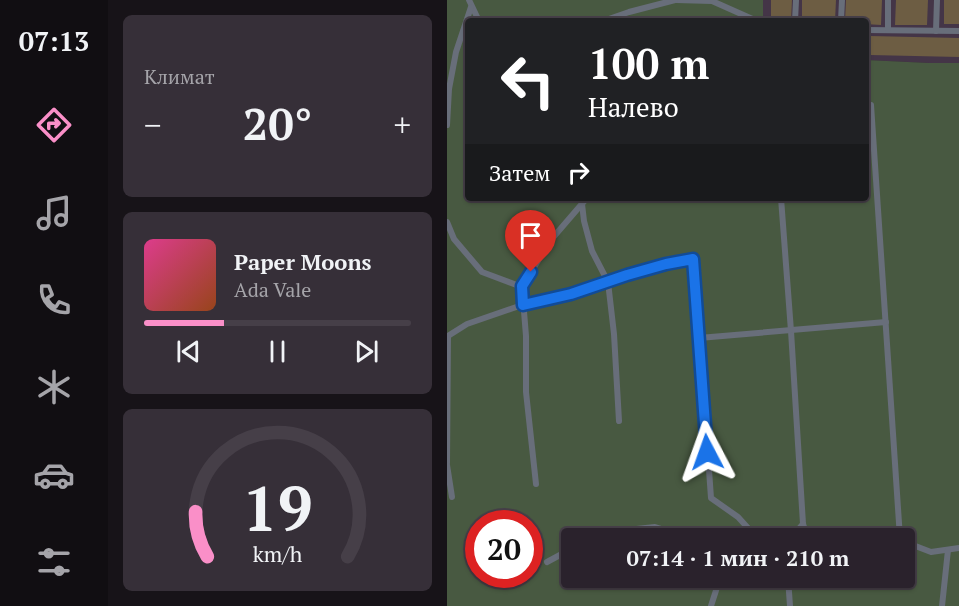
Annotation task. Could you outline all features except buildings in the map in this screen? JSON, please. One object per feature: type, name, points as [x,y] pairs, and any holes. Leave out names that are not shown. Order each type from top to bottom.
[{"type":"lane","points":[[469,0],[477,18]]},
{"type":"lane","points":[[612,18],[675,0],[712,1],[750,18]]},
{"type":"lane","points":[[795,18],[796,0]]},
{"type":"lane","points":[[841,18],[842,0]]},
{"type":"lane","points":[[888,0],[888,30]]},
{"type":"lane","points":[[936,31],[937,0]]},
{"type":"lane","points":[[467,18],[471,7]]},
{"type":"lane","points":[[447,124],[449,89],[456,52],[465,25]]},
{"type":"lane","points":[[869,30],[959,31]]},
{"type":"lane","points":[[871,105],[899,528]]},
{"type":"lane","points":[[536,484],[527,392],[522,286],[550,241],[585,201]]},
{"type":"lane","points":[[781,201],[804,528]]},
{"type":"lane","points":[[582,204],[592,251],[607,282],[614,334],[619,421]]},
{"type":"lane","points":[[447,222],[454,239],[482,272],[522,286]]},
{"type":"lane","points":[[452,498],[447,464],[448,336],[467,324],[523,305],[571,294],[666,264],[693,259],[711,498],[738,517],[748,528]]},
{"type":"lane","points":[[699,338],[887,322]]},
{"type":"lane","points":[[800,528],[803,524]]},
{"type":"lane","points":[[915,546],[931,552],[959,548]]},
{"type":"lane","points":[[942,606],[948,550]]},
{"type":"lane","points":[[547,562],[561,554]]},
{"type":"lane","points":[[711,606],[717,588]]},
{"type":"lane","points":[[789,588],[790,606]]},
{"type":"shaded area","points":[[763,0],[959,0],[959,63],[869,60],[869,18],[763,18]]},
{"type":"green space","points":[[447,0],[763,0],[763,18],[465,18],[465,201],[869,201],[869,60],[959,63],[959,606],[447,606]]},
{"type":"route","points":[[531,272],[522,286],[523,305],[571,294],[666,264],[693,259],[707,452]]}]
